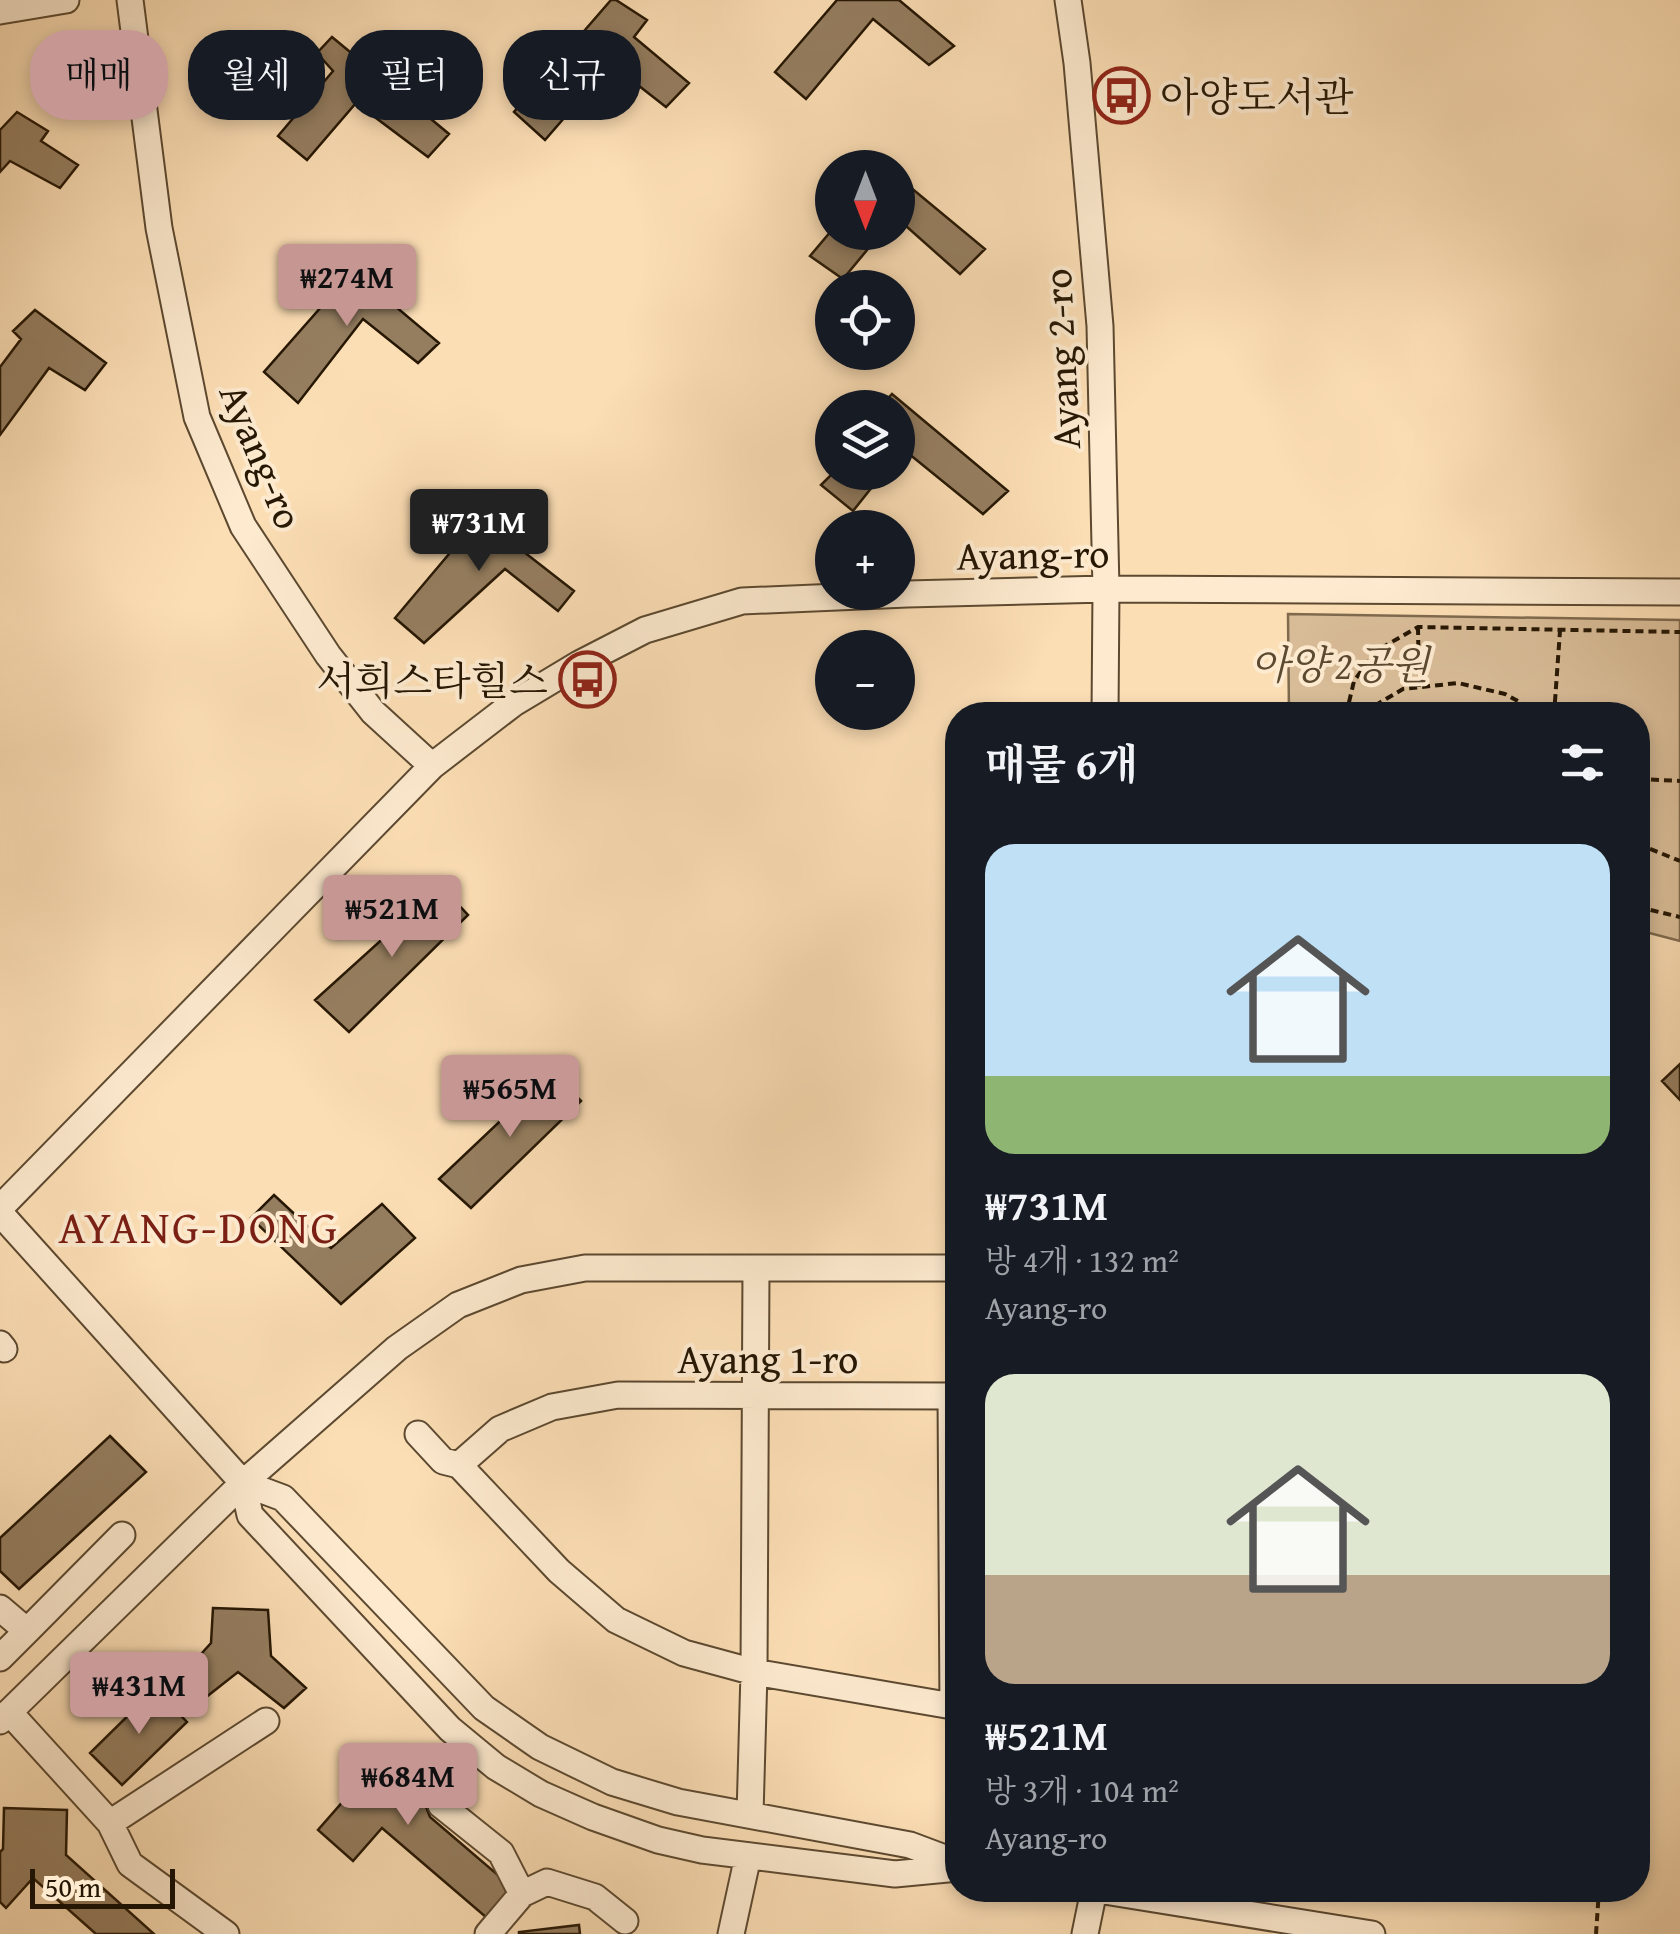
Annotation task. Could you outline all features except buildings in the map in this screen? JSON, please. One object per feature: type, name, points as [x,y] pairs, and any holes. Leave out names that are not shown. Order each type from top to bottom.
[{"type":"street","points":[[0,11],[66,0]]},
{"type":"street","name":"Ayang-ro","points":[[130,0],[159,228],[196,418],[243,526],[328,655],[373,712],[432,766]]},
{"type":"street","name":"Ayang 2-ro","points":[[1068,0],[1100,326],[1105,702]]},
{"type":"street","name":"Ayang-ro","points":[[0,1211],[432,766],[514,703],[645,630],[742,601],[906,594],[1106,589],[1680,592]]},
{"type":"street","points":[[0,1211],[243,1482],[283,1498],[484,1708],[540,1747],[612,1782],[678,1802],[910,1845],[945,1860]]},
{"type":"street","points":[[226,1934],[130,1864],[110,1823],[4,1717],[243,1482],[397,1348],[458,1305],[522,1280],[585,1268],[945,1268]]},
{"type":"street","points":[[750,1814],[756,1268]]},
{"type":"street","name":"Ayang 1-ro","points":[[945,1394],[618,1395],[552,1407],[500,1430],[459,1465],[559,1571],[616,1620],[684,1653],[754,1672],[945,1705]]},
{"type":"street","points":[[418,1434],[443,1462],[459,1465]]},
{"type":"street","points":[[243,1482],[250,1515],[450,1729],[496,1767],[541,1794],[594,1818],[702,1850],[895,1874],[945,1868]]},
{"type":"street","points":[[0,1658],[122,1535]]},
{"type":"street","points":[[0,1608],[27,1631]]},
{"type":"street","points":[[110,1823],[266,1721]]},
{"type":"street","points":[[441,1805],[500,1853],[522,1894]]},
{"type":"street","points":[[730,1934],[748,1856]]},
{"type":"street","points":[[488,1934],[522,1894],[548,1882],[595,1897],[626,1921]]},
{"type":"street","points":[[1086,1934],[1093,1902]]},
{"type":"street","points":[[1171,1902],[1372,1934]]},
{"type":"path","points":[[1418,627],[1419,687]]},
{"type":"path","points":[[1349,702],[1354,681],[1376,651],[1418,627],[1680,632]]},
{"type":"path","points":[[1555,702],[1560,631]]},
{"type":"path","points":[[1381,702],[1404,689],[1458,683],[1505,694],[1519,702]]},
{"type":"path","points":[[1650,780],[1680,781]]},
{"type":"path","points":[[1650,849],[1680,861]]},
{"type":"path","points":[[1650,910],[1680,917]]},
{"type":"path","points":[[1596,1934],[1598,1902]]},
{"type":"green space","name":"아양 2공원","points":[[1288,614],[1680,620],[1680,941],[1650,933],[1650,702],[1289,702]]},
{"type":"place","name":"아양도서관","points":[[1121,96]]},
{"type":"place","name":"서희스타힐스","points":[[587,680]]},
{"type":"district","name":"AYANG-DONG","points":[[199,1226]]}]
